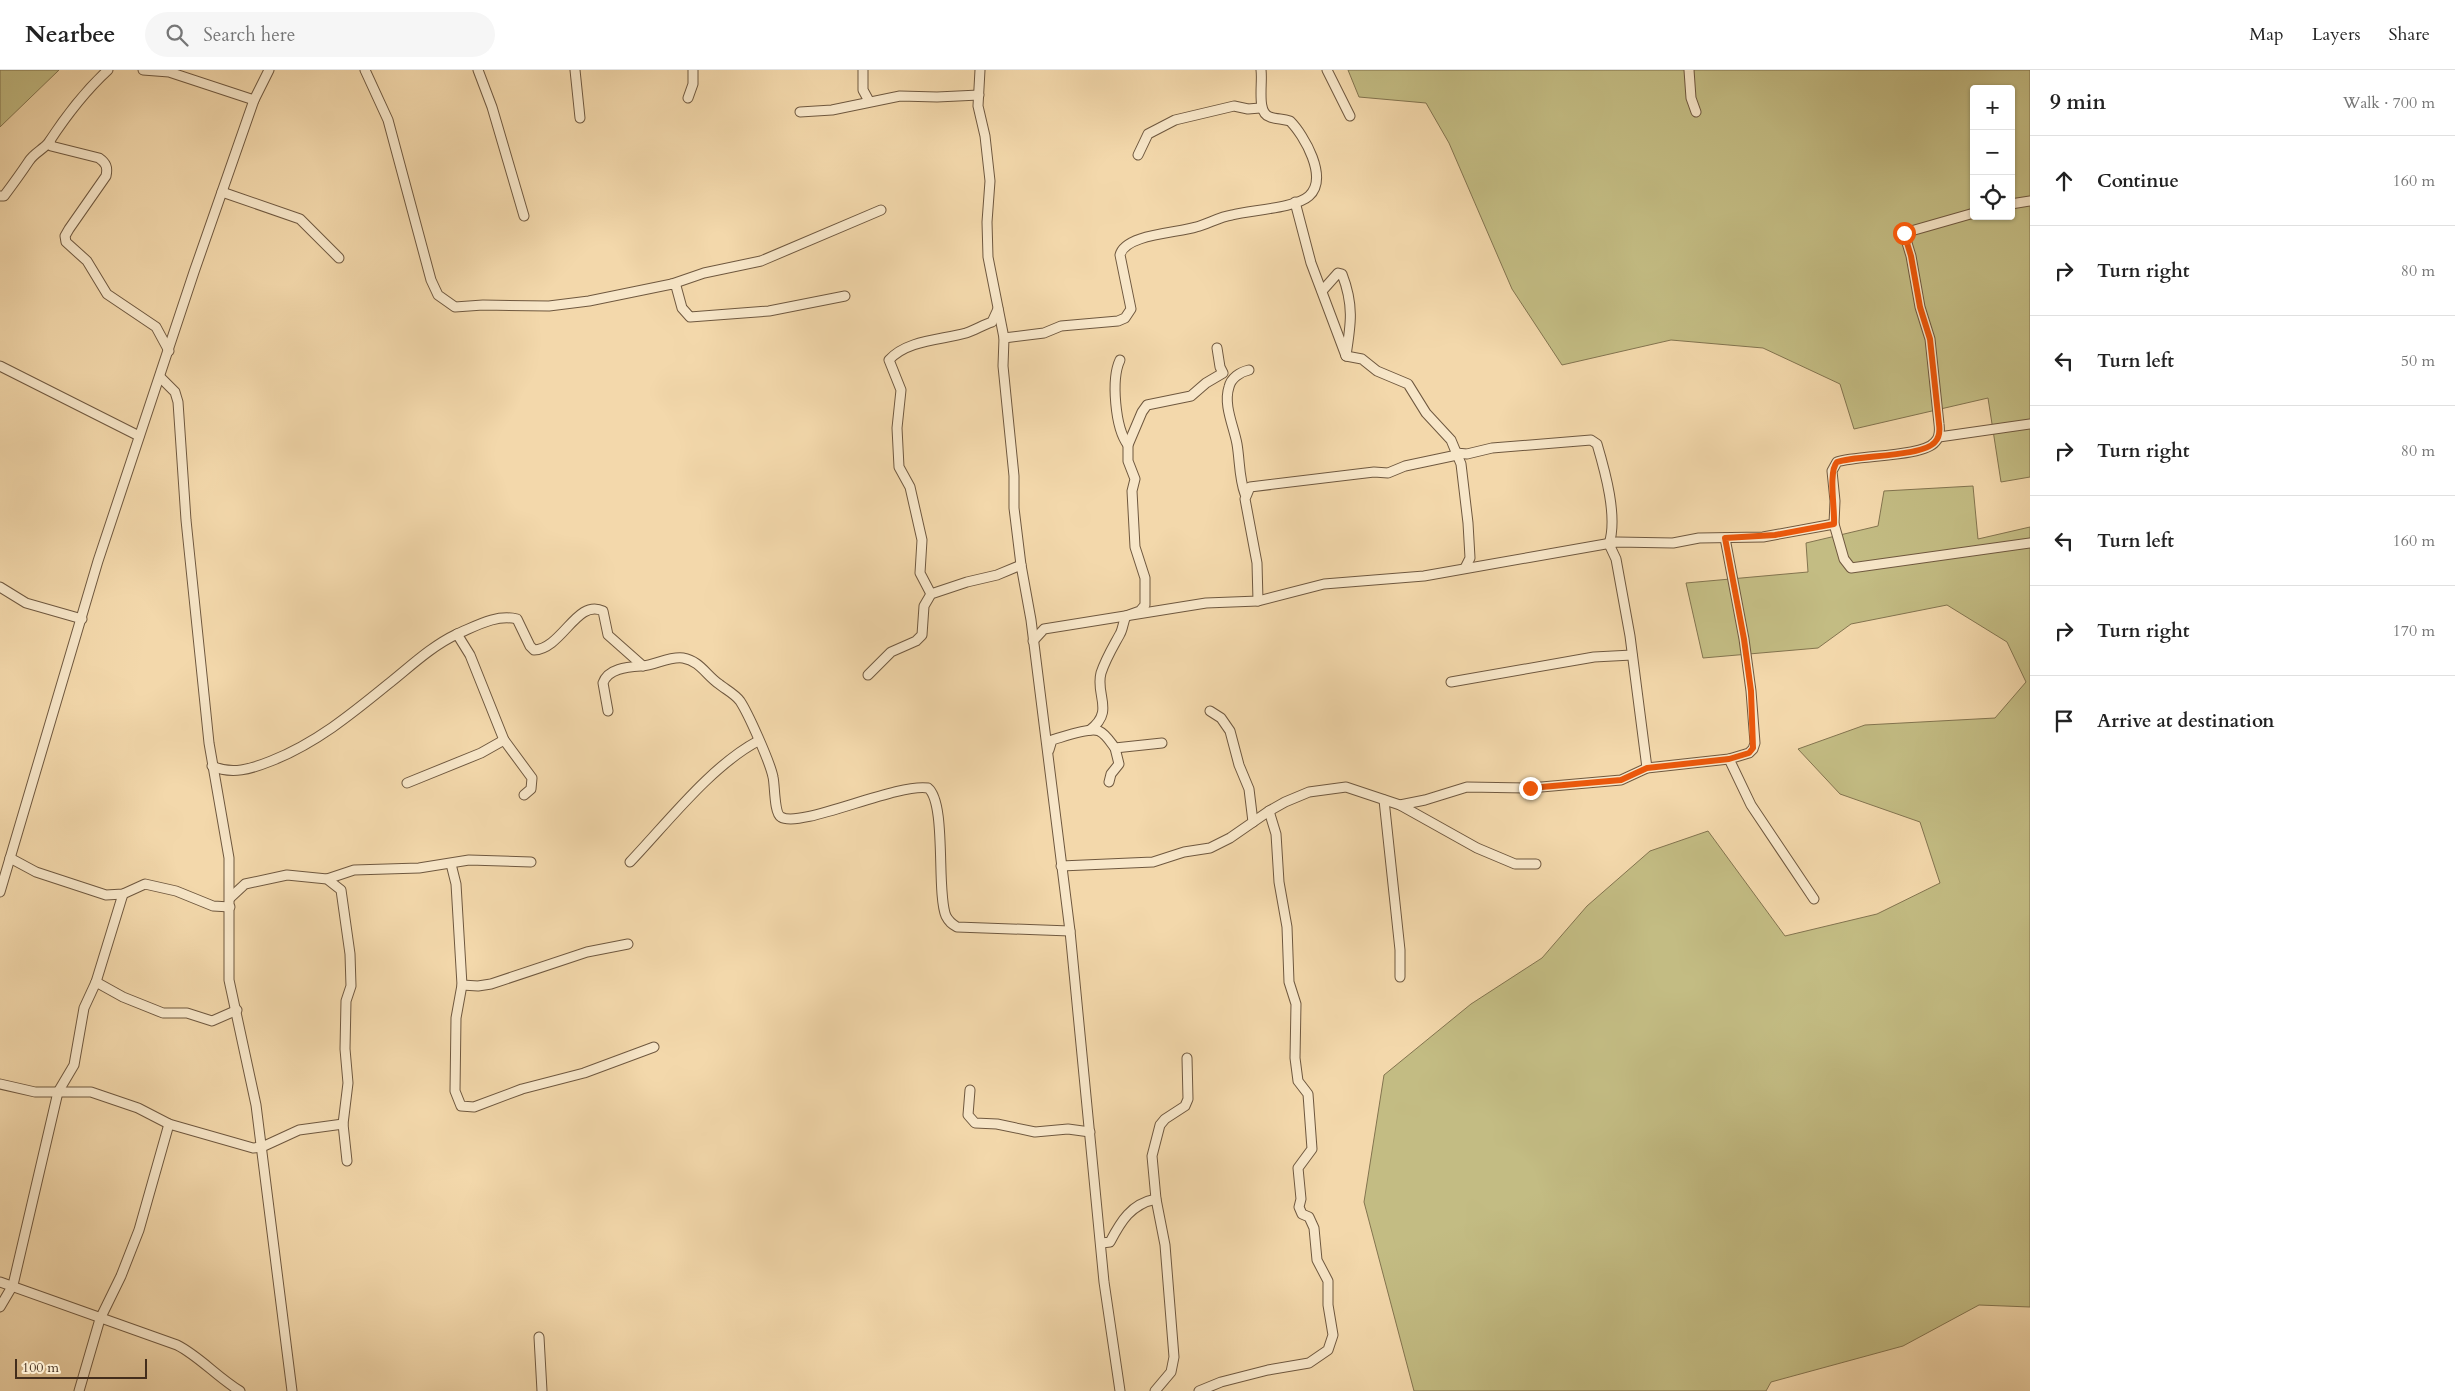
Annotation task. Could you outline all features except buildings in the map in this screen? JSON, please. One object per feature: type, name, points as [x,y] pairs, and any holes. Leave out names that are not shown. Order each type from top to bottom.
[{"type":"street","points":[[0,196],[4,196],[25,170],[29,160],[50,141],[61,122],[93,83],[108,70]]},
{"type":"street","points":[[144,70],[170,72],[254,100]]},
{"type":"street","points":[[0,892],[82,619],[140,436],[254,100],[269,70]]},
{"type":"street","points":[[365,70],[388,120],[431,280],[438,295],[455,307],[483,305],[549,306],[589,301],[672,284],[704,273],[761,261],[881,210]]},
{"type":"street","points":[[478,70],[492,107],[524,216]]},
{"type":"street","points":[[574,70],[580,118]]},
{"type":"street","points":[[688,98],[693,84],[693,70]]},
{"type":"street","points":[[863,70],[863,90],[869,101]]},
{"type":"street","points":[[980,70],[979,117],[985,136],[990,181],[987,222],[988,257],[1004,338],[1003,366],[1021,565],[1031,620],[1070,931],[1102,1244],[1104,1282],[1120,1391]]},
{"type":"street","points":[[1004,338],[1044,333],[1061,326],[1118,321],[1125,318],[1131,309],[1120,255],[1131,243],[1194,228],[1230,215],[1295,202],[1308,197],[1313,191],[1316,171],[1314,159],[1308,146],[1290,120],[1269,117],[1263,114],[1260,108],[1262,95],[1261,70]]},
{"type":"street","points":[[1327,70],[1350,116]]},
{"type":"street","points":[[1689,70],[1691,98],[1696,112]]},
{"type":"street","points":[[800,112],[832,110],[900,96],[937,98],[978,95]]},
{"type":"street","points":[[1138,155],[1148,134],[1175,120],[1234,106],[1248,110],[1260,108]]},
{"type":"street","points":[[50,141],[51,146],[100,158],[104,162],[106,176],[69,229],[65,236],[66,242],[87,260],[107,294],[156,328],[169,351]]},
{"type":"street","points":[[222,192],[300,219],[339,258]]},
{"type":"street","points":[[2015,203],[2030,201]]},
{"type":"street","points":[[1295,202],[1307,251],[1332,325],[1346,356]]},
{"type":"street","points":[[1970,214],[1904,233],[1911,256],[1920,307],[1930,339],[1939,424],[1938,437],[1934,443],[1920,450],[1837,462],[1832,471],[1835,501],[1834,524],[1844,559],[1850,568],[2030,543]]},
{"type":"street","points":[[1322,291],[1338,273],[1342,274],[1351,305],[1351,324],[1346,356]]},
{"type":"street","points":[[672,284],[676,286],[682,308],[690,318],[768,311],[845,296]]},
{"type":"street","points":[[931,594],[920,573],[922,540],[910,487],[899,467],[897,428],[901,390],[889,360],[901,351],[923,342],[968,332],[992,322],[995,319],[998,308]]},
{"type":"street","points":[[1217,348],[1220,367],[1228,388],[1229,409],[1241,483],[1245,494],[1257,563],[1258,601]]},
{"type":"street","points":[[1346,356],[1362,358],[1377,371],[1408,384],[1426,413],[1447,435],[1458,458],[1471,552],[1465,568]]},
{"type":"street","points":[[1120,360],[1115,370],[1118,414],[1120,430],[1128,445]]},
{"type":"street","points":[[0,366],[140,436]]},
{"type":"street","points":[[1228,388],[1237,375],[1249,370]]},
{"type":"street","points":[[1126,616],[1140,611],[1145,605],[1147,592],[1145,578],[1135,548],[1132,491],[1135,479],[1128,460],[1128,445],[1142,412],[1147,405],[1191,396],[1206,383],[1223,373]]},
{"type":"street","points":[[160,378],[175,392],[178,402],[186,520],[212,766],[230,876],[229,980],[256,1105],[292,1391]]},
{"type":"street","points":[[1938,437],[2030,424]]},
{"type":"street","points":[[1245,494],[1250,487],[1255,485],[1374,472],[1388,473],[1414,464],[1458,458],[1492,448],[1595,441],[1607,482],[1613,541],[1632,655],[1647,768]]},
{"type":"street","points":[[1033,641],[1044,629],[1206,603],[1258,601],[1324,584],[1424,576],[1613,541],[1672,543],[1699,538],[1775,535],[1834,524]]},
{"type":"street","points":[[1400,804],[1426,800],[1467,787],[1530,788],[1621,780],[1647,768],[1729,759],[1749,753],[1755,743],[1751,691],[1744,639],[1725,538]]},
{"type":"street","points":[[868,675],[891,652],[916,641],[922,635],[924,606],[931,594],[997,575],[1021,565]]},
{"type":"street","points":[[0,587],[26,603],[82,619]]},
{"type":"street","points":[[214,782],[225,772],[256,767],[317,739],[348,717],[421,656],[457,634],[484,623],[509,617],[517,619],[530,646],[534,650],[539,650],[560,637],[580,614],[598,608],[603,611],[608,635],[643,666]]},
{"type":"street","points":[[1090,730],[1096,726],[1104,711],[1100,676],[1110,650],[1121,633],[1126,616]]},
{"type":"street","points":[[1031,620],[1044,629]]},
{"type":"street","points":[[457,634],[470,655],[504,740],[532,778],[531,789],[524,796]]},
{"type":"street","points":[[1451,682],[1594,657],[1632,655]]},
{"type":"street","points":[[608,711],[603,683],[604,678],[614,671],[680,658],[698,664],[716,683],[741,702],[767,758],[773,776],[776,812],[780,817],[787,819],[820,813],[874,796],[920,787],[928,788],[933,792],[942,855],[944,911],[951,924],[957,927],[1070,931]]},
{"type":"street","points":[[1210,711],[1221,718],[1230,731],[1239,765],[1249,789],[1253,822]]},
{"type":"street","points":[[1049,763],[1049,747],[1052,740],[1090,730],[1098,730],[1105,735],[1115,748],[1119,764],[1111,774],[1109,782]]},
{"type":"street","points":[[407,784],[482,753],[504,740]]},
{"type":"street","points":[[630,862],[712,776],[739,751],[758,741]]},
{"type":"street","points":[[1115,748],[1162,743]]},
{"type":"street","points":[[1729,759],[1751,805],[1814,898]]},
{"type":"street","points":[[212,766],[225,772]]},
{"type":"street","points":[[1061,866],[1153,862],[1184,852],[1210,848],[1230,838],[1269,810],[1308,792],[1346,787],[1400,804],[1427,821],[1490,853],[1520,865],[1536,864]]},
{"type":"street","points":[[1384,800],[1400,950],[1400,977]]},
{"type":"street","points":[[1199,1391],[1221,1382],[1268,1370],[1308,1363],[1328,1350],[1333,1335],[1328,1305],[1328,1281],[1317,1260],[1314,1228],[1309,1217],[1302,1214],[1299,1207],[1302,1199],[1298,1168],[1312,1149],[1308,1094],[1298,1081],[1296,1004],[1289,982],[1288,927],[1279,882],[1276,834],[1269,810]]},
{"type":"street","points":[[10,858],[36,872],[106,895],[123,894],[145,884],[176,891],[213,906],[230,902],[245,884],[287,875],[327,879],[354,870],[419,868],[480,859],[531,862]]},
{"type":"street","points":[[451,864],[456,884],[462,985],[456,1018],[455,1091],[460,1106],[474,1107],[522,1089],[584,1073],[654,1047]]},
{"type":"street","points":[[342,874],[341,890],[350,954],[351,986],[346,1001],[345,1049],[348,1083],[343,1124],[347,1161]]},
{"type":"street","points":[[230,876],[245,884]]},
{"type":"street","points":[[327,879],[341,890]]},
{"type":"street","points":[[0,1307],[13,1285],[58,1092],[74,1065],[84,1008],[96,982],[123,894]]},
{"type":"street","points":[[462,985],[478,986],[491,984],[586,952],[628,944]]},
{"type":"street","points":[[96,982],[123,997],[163,1013],[187,1013],[212,1020],[237,1010]]},
{"type":"street","points":[[1155,1391],[1171,1372],[1174,1357],[1165,1245],[1156,1199],[1152,1156],[1160,1125],[1165,1119],[1185,1106],[1188,1099],[1187,1058]]},
{"type":"street","points":[[0,1084],[21,1091],[91,1092],[138,1108],[169,1124],[246,1147],[262,1147],[299,1130],[343,1124]]},
{"type":"street","points":[[970,1090],[968,1115],[975,1123],[997,1124],[1035,1132],[1068,1129],[1090,1132]]},
{"type":"street","points":[[79,1391],[100,1319],[121,1276],[139,1230],[169,1124]]},
{"type":"street","points":[[1102,1244],[1110,1242],[1125,1215],[1144,1201],[1156,1199]]},
{"type":"street","points":[[0,1282],[13,1285],[182,1348],[222,1380],[240,1391]]},
{"type":"street","points":[[539,1337],[542,1391]]},
{"type":"shaded area","points":[[0,70],[59,70],[0,127]]},
{"type":"shaded area","points":[[1348,70],[2030,70],[2030,477],[2001,482],[1988,398],[1854,429],[1840,384],[1763,348],[1671,340],[1562,365],[1512,289],[1449,143],[1426,103],[1359,97]]},
{"type":"shaded area","points":[[1973,486],[1978,539],[2030,527],[2030,1307],[1979,1305],[1903,1346],[1771,1382],[1766,1391],[1414,1391],[1364,1202],[1384,1075],[1471,1004],[1542,958],[1587,906],[1650,851],[1708,831],[1785,936],[1877,914],[1940,883],[1920,822],[1840,794],[1798,749],[1865,725],[1995,718],[2026,682],[2007,642],[1947,605],[1851,624],[1818,648],[1703,658],[1686,583],[1808,572],[1806,543],[1878,526],[1884,491]]},
{"type":"route","points":[[1530,788],[1621,780],[1630,778],[1647,768],[1729,759],[1749,753],[1753,748],[1755,743],[1751,691],[1744,639],[1725,538],[1763,537],[1834,524],[1835,501],[1832,471],[1837,462],[1928,448],[1934,443],[1940,432],[1930,339],[1920,307],[1911,256],[1904,233]]}]
